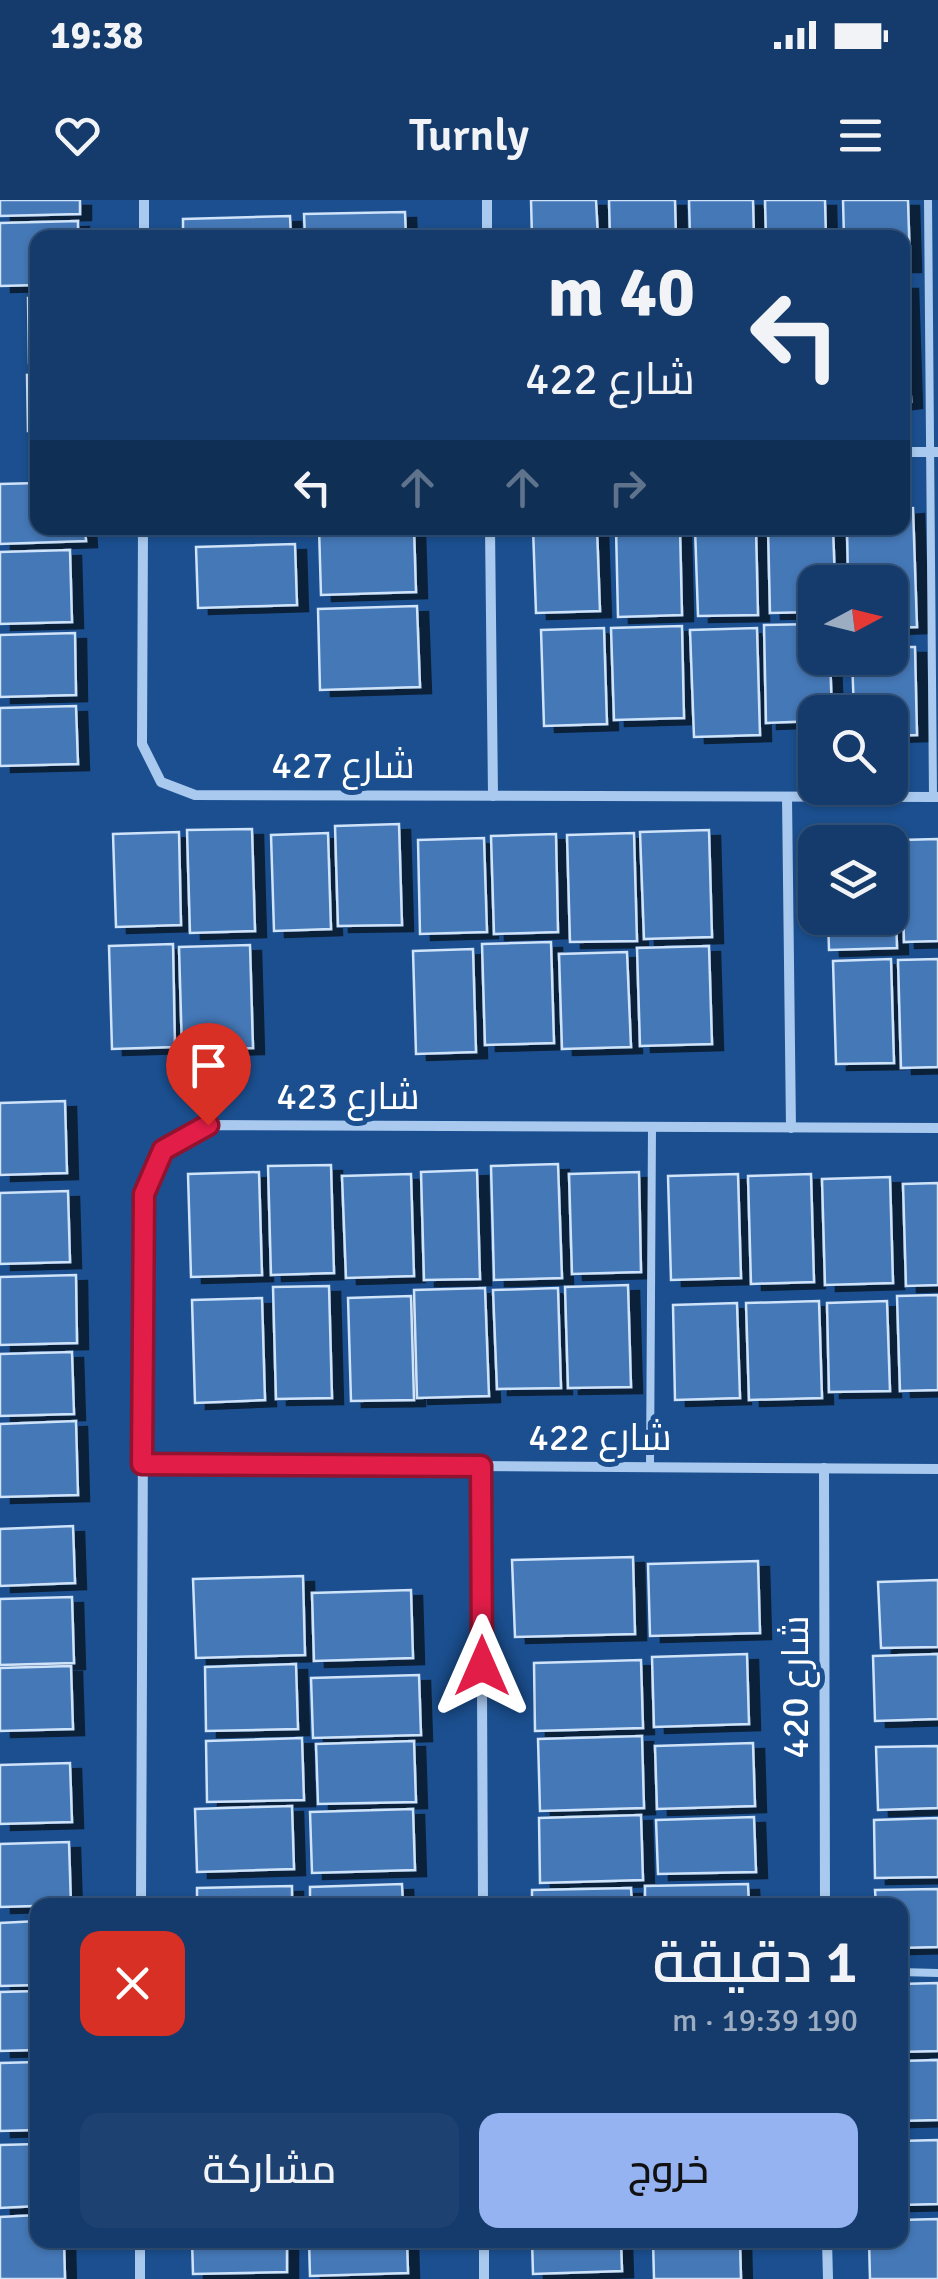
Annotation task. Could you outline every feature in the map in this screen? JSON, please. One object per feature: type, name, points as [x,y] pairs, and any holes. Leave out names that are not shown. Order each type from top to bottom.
[{"type":"street","points":[[144,200],[144,230]]},
{"type":"street","points":[[486,200],[487,230]]},
{"type":"street","name":"شارع 427","points":[[143,535],[142,744],[162,782],[195,795],[935,797]]},
{"type":"street","points":[[490,535],[493,796]]},
{"type":"street","points":[[787,796],[790,1128]]},
{"type":"street","name":"شارع 423","points":[[141,1898],[144,1194],[163,1150],[208,1125],[938,1128]]},
{"type":"street","name":"شارع 422","points":[[142,1464],[938,1469]]},
{"type":"street","points":[[481,1466],[482,1898]]},
{"type":"street","name":"شارع 420","points":[[824,1468],[825,1898]]},
{"type":"street","points":[[140,2248],[140,2279]]},
{"type":"street","points":[[484,2248],[484,2279]]},
{"type":"street","points":[[828,2248],[828,2279]]},
{"type":"lane","points":[[928,200],[934,452],[935,797]]},
{"type":"lane","points":[[650,1467],[652,1127]]},
{"type":"lane","points":[[908,1972],[938,1973]]},
{"type":"building","points":[[0,200],[80,200],[80,214],[0,216]]},
{"type":"building","points":[[531,200],[596,200],[598,230],[532,230]]},
{"type":"building","points":[[609,200],[675,200],[676,230],[610,230]]},
{"type":"building","points":[[689,200],[753,200],[754,230],[690,230]]},
{"type":"building","points":[[765,200],[825,200],[826,230],[766,230]]},
{"type":"building","points":[[843,200],[908,200],[909,230],[844,230]]},
{"type":"building","points":[[405,212],[406,230],[305,230],[304,214]]},
{"type":"building","points":[[290,216],[291,230],[183,230],[183,219]]},
{"type":"building","points":[[78,221],[78,230],[30,230],[30,285],[0,286],[0,223]]},
{"type":"building","points":[[28,298],[30,298],[30,363]]},
{"type":"building","points":[[30,375],[30,431],[28,431]]},
{"type":"building","points":[[30,483],[30,535],[86,535],[86,541],[0,544],[0,484]]},
{"type":"building","points":[[913,508],[917,627],[908,627],[908,565],[848,565],[847,535],[910,535]]},
{"type":"building","points":[[319,535],[414,535],[416,592],[321,595]]},
{"type":"building","points":[[533,535],[597,535],[600,611],[536,613]]},
{"type":"building","points":[[616,535],[680,535],[682,615],[618,617]]},
{"type":"building","points":[[695,535],[756,535],[758,615],[698,616]]},
{"type":"building","points":[[768,535],[833,535],[834,565],[798,565],[798,612],[770,613]]},
{"type":"building","points":[[295,544],[297,605],[198,608],[196,547]]},
{"type":"building","points":[[70,550],[72,622],[0,624],[0,552]]},
{"type":"building","points":[[417,606],[420,687],[320,690],[318,609]]},
{"type":"building","points":[[798,624],[798,675],[831,675],[831,695],[798,695],[798,722],[766,723],[764,625]]},
{"type":"building","points":[[682,626],[684,718],[614,720],[611,628]]},
{"type":"building","points":[[604,628],[607,724],[544,726],[541,630]]},
{"type":"building","points":[[757,628],[760,735],[694,737],[690,630]]},
{"type":"building","points":[[75,633],[76,695],[0,697],[0,635]]},
{"type":"building","points":[[908,647],[915,647],[917,735],[908,735],[908,695],[853,695],[853,675],[908,675]]},
{"type":"building","points":[[76,706],[78,764],[0,766],[0,708]]},
{"type":"building","points":[[399,824],[402,925],[338,926],[335,826]]},
{"type":"building","points":[[252,829],[255,931],[190,933],[187,830]]},
{"type":"building","points":[[709,830],[712,937],[644,939],[640,832]]},
{"type":"building","points":[[179,832],[181,925],[116,927],[113,834]]},
{"type":"building","points":[[328,833],[331,929],[274,931],[271,835]]},
{"type":"building","points":[[634,833],[637,941],[570,942],[567,835]]},
{"type":"building","points":[[556,834],[558,932],[494,934],[491,836]]},
{"type":"building","points":[[484,838],[487,932],[420,934],[418,840]]},
{"type":"building","points":[[938,839],[938,941],[904,942],[904,935],[908,935],[908,840]]},
{"type":"building","points":[[829,935],[897,935],[897,948],[829,950]]},
{"type":"building","points":[[551,942],[554,1043],[485,1045],[482,944]]},
{"type":"building","points":[[173,944],[175,1047],[112,1049],[109,946]]},
{"type":"building","points":[[250,945],[253,1048],[182,1050],[179,947]]},
{"type":"building","points":[[709,946],[712,1044],[640,1046],[637,948]]},
{"type":"building","points":[[473,949],[476,1052],[416,1054],[413,951]]},
{"type":"building","points":[[627,952],[631,1047],[562,1049],[559,954]]},
{"type":"building","points":[[891,959],[894,1063],[836,1064],[833,961]]},
{"type":"building","points":[[938,959],[938,1067],[901,1068],[898,960]]},
{"type":"building","points":[[65,1101],[67,1173],[0,1175],[0,1103]]},
{"type":"building","points":[[558,1164],[562,1278],[494,1280],[491,1166]]},
{"type":"building","points":[[331,1165],[334,1273],[271,1275],[268,1166]]},
{"type":"building","points":[[477,1170],[480,1279],[424,1280],[421,1172]]},
{"type":"building","points":[[259,1172],[262,1275],[191,1277],[188,1174]]},
{"type":"building","points":[[639,1172],[641,1272],[572,1274],[569,1174]]},
{"type":"building","points":[[411,1174],[414,1276],[346,1278],[342,1176]]},
{"type":"building","points":[[738,1174],[741,1278],[671,1280],[668,1176]]},
{"type":"building","points":[[811,1174],[814,1282],[751,1284],[748,1176]]},
{"type":"building","points":[[890,1177],[893,1283],[825,1285],[822,1179]]},
{"type":"building","points":[[938,1183],[938,1285],[906,1286],[903,1184]]},
{"type":"building","points":[[68,1191],[70,1262],[0,1264],[0,1193]]},
{"type":"building","points":[[76,1275],[77,1343],[0,1345],[0,1277]]},
{"type":"building","points":[[628,1285],[631,1387],[568,1388],[565,1287]]},
{"type":"building","points":[[329,1286],[332,1398],[276,1399],[273,1287]]},
{"type":"building","points":[[485,1288],[489,1396],[417,1398],[414,1290]]},
{"type":"building","points":[[558,1288],[561,1388],[497,1389],[493,1290]]},
{"type":"building","points":[[938,1295],[938,1390],[900,1391],[897,1296]]},
{"type":"building","points":[[411,1296],[414,1400],[351,1401],[348,1298]]},
{"type":"building","points":[[262,1298],[265,1400],[195,1403],[192,1300]]},
{"type":"building","points":[[819,1301],[822,1398],[749,1400],[746,1303]]},
{"type":"building","points":[[887,1301],[890,1391],[829,1392],[827,1303]]},
{"type":"building","points":[[737,1303],[740,1398],[675,1400],[673,1305]]},
{"type":"building","points":[[72,1352],[74,1414],[0,1416],[0,1354]]},
{"type":"building","points":[[76,1421],[78,1495],[0,1497],[0,1424]]},
{"type":"building","points":[[73,1526],[75,1583],[0,1586],[0,1529]]},
{"type":"building","points":[[633,1557],[635,1634],[515,1637],[512,1560]]},
{"type":"building","points":[[758,1561],[760,1633],[650,1636],[648,1564]]},
{"type":"building","points":[[303,1576],[305,1655],[196,1658],[193,1579]]},
{"type":"building","points":[[938,1580],[938,1647],[881,1648],[878,1582]]},
{"type":"building","points":[[411,1590],[413,1658],[314,1661],[312,1593]]},
{"type":"building","points":[[72,1597],[74,1663],[0,1665],[0,1599]]},
{"type":"building","points":[[747,1654],[749,1724],[654,1727],[652,1657]]},
{"type":"building","points":[[938,1654],[938,1719],[875,1721],[873,1656]]},
{"type":"building","points":[[641,1660],[643,1728],[535,1731],[534,1663]]},
{"type":"building","points":[[296,1664],[298,1729],[206,1731],[205,1667]]},
{"type":"building","points":[[71,1666],[73,1729],[0,1731],[0,1668]]},
{"type":"building","points":[[419,1675],[421,1735],[313,1738],[311,1678]]},
{"type":"building","points":[[642,1736],[644,1808],[540,1811],[538,1739]]},
{"type":"building","points":[[302,1738],[304,1800],[207,1802],[206,1741]]},
{"type":"building","points":[[414,1741],[416,1802],[318,1804],[316,1744]]},
{"type":"building","points":[[753,1743],[755,1806],[657,1809],[655,1746]]},
{"type":"building","points":[[938,1746],[938,1808],[878,1810],[876,1747]]},
{"type":"building","points":[[70,1763],[72,1822],[0,1824],[0,1765]]},
{"type":"building","points":[[292,1806],[294,1869],[197,1872],[195,1809]]},
{"type":"building","points":[[413,1809],[415,1870],[312,1873],[310,1812]]},
{"type":"building","points":[[641,1815],[643,1880],[540,1883],[539,1818]]},
{"type":"building","points":[[754,1817],[756,1872],[658,1874],[656,1820]]},
{"type":"building","points":[[938,1818],[938,1877],[875,1878],[874,1820]]},
{"type":"building","points":[[69,1842],[71,1898],[30,1898],[30,1906],[0,1907],[0,1844]]},
{"type":"building","points":[[402,1884],[403,1898],[310,1898],[310,1887]]},
{"type":"building","points":[[748,1884],[749,1898],[645,1898],[645,1886]]},
{"type":"building","points":[[292,1886],[292,1898],[197,1898],[197,1888]]},
{"type":"building","points":[[631,1888],[632,1898],[532,1898],[532,1890]]},
{"type":"building","points":[[938,1889],[938,1947],[908,1948],[908,1898],[876,1898],[875,1890]]},
{"type":"building","points":[[30,1921],[30,1985],[0,1986],[0,1923]]},
{"type":"building","points":[[938,1983],[938,2051],[908,2052],[908,1984]]},
{"type":"building","points":[[30,1991],[30,2050],[0,2051],[0,1992]]},
{"type":"building","points":[[938,2060],[938,2120],[908,2121],[908,2061]]},
{"type":"building","points":[[30,2062],[30,2130],[0,2131],[0,2063]]},
{"type":"building","points":[[938,2140],[938,2204],[908,2205],[908,2141]]},
{"type":"building","points":[[30,2144],[30,2206],[0,2208],[0,2145]]},
{"type":"building","points":[[30,2215],[30,2248],[64,2248],[65,2279],[0,2279],[0,2217]]},
{"type":"building","points":[[938,2219],[938,2279],[870,2279],[869,2248],[908,2248],[908,2220]]},
{"type":"building","points":[[192,2248],[287,2248],[287,2272],[193,2274]]},
{"type":"building","points":[[309,2248],[407,2248],[408,2273],[310,2276]]},
{"type":"building","points":[[532,2248],[621,2248],[622,2271],[533,2274]]},
{"type":"building","points":[[653,2248],[740,2248],[741,2279],[654,2279]]},
{"type":"route","points":[[208,1125],[163,1150],[144,1194],[142,1464],[481,1466],[482,1666]]}]
